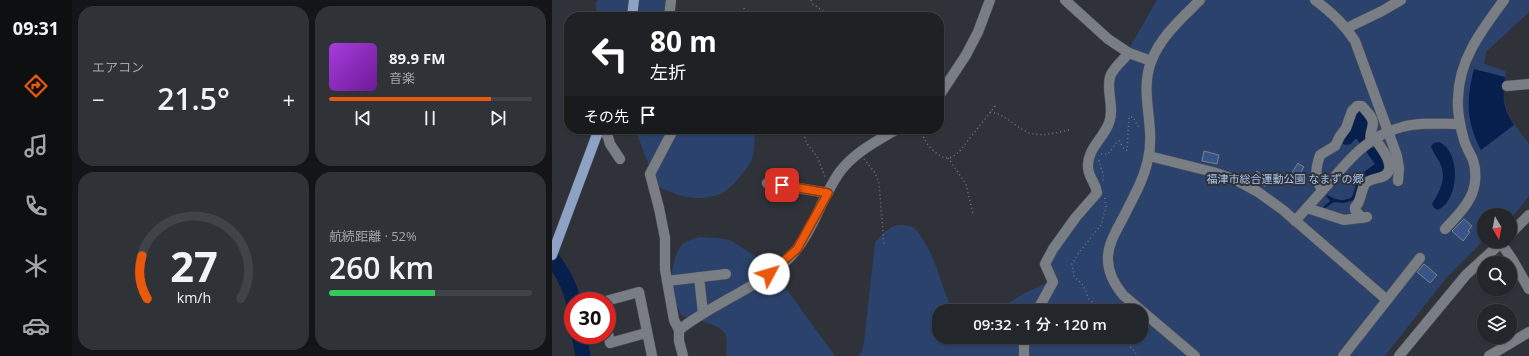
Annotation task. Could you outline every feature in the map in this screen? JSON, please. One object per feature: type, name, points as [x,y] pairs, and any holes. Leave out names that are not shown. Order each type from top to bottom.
[{"type":"main road","points":[[633,12],[634,0]]},
{"type":"main road","points":[[553,252],[597,134]]},
{"type":"street","points":[[670,12],[671,0]]},
{"type":"street","points":[[944,88],[966,55],[978,32],[990,0]]},
{"type":"street","points":[[1065,0],[1108,39],[1129,53],[1151,62]]},
{"type":"street","points":[[1195,356],[1123,295],[1115,285],[1110,272],[1108,258],[1109,248],[1114,235],[1142,179],[1149,156],[1150,127],[1146,93],[1147,77],[1151,62],[1165,37],[1200,0]]},
{"type":"street","points":[[1314,0],[1336,16],[1347,28],[1355,41],[1397,156],[1399,168],[1398,181]]},
{"type":"street","points":[[1347,28],[1401,0]]},
{"type":"street","points":[[1445,229],[1470,199],[1475,182],[1473,160],[1465,142],[1460,124],[1458,97],[1463,68],[1474,43],[1504,0]]},
{"type":"street","points":[[1041,304],[1053,282],[1045,264],[1076,217],[1097,193],[1096,188],[1089,176],[1089,156],[1093,146],[1110,122],[1110,76],[1129,53]]},
{"type":"street","points":[[1507,86],[1529,84]]},
{"type":"street","points":[[1307,208],[1344,220],[1364,218],[1355,210],[1355,207],[1359,203],[1365,185],[1368,182],[1386,175],[1390,171],[1389,160],[1370,136],[1373,124],[1372,118],[1362,106],[1357,106],[1352,111],[1346,128],[1340,136],[1336,146],[1324,152],[1319,159],[1316,181],[1323,189]]},
{"type":"street","points":[[1295,221],[1348,160],[1372,139],[1388,131],[1414,124],[1460,124]]},
{"type":"street","points":[[606,134],[610,144],[620,159]]},
{"type":"street","points":[[671,134],[650,174],[665,238],[665,270],[674,320],[679,330],[679,341],[683,356]]},
{"type":"street","points":[[679,330],[703,313],[769,274],[787,259],[797,249],[807,233],[840,172],[850,160],[859,153],[889,134]]},
{"type":"street","points":[[1336,146],[1339,152],[1348,160]]},
{"type":"street","points":[[1149,156],[1213,172],[1236,180],[1258,192],[1295,221],[1387,300]]},
{"type":"street","points":[[767,183],[828,192]]},
{"type":"street","points":[[1517,227],[1529,215]]},
{"type":"street","points":[[1399,356],[1462,280],[1496,248]]},
{"type":"street","points":[[1506,248],[1529,289]]},
{"type":"street","points":[[1343,356],[1420,258]]},
{"type":"street","points":[[667,281],[726,274]]},
{"type":"street","points":[[699,278],[703,313]]},
{"type":"street","points":[[616,298],[638,292],[652,356]]},
{"type":"street","points":[[1489,356],[1529,332]]},
{"type":"street","points":[[616,341],[646,333]]},
{"type":"street","points":[[1024,344],[1024,356]]},
{"type":"path","points":[[811,0],[824,12]]},
{"type":"path","points":[[744,8],[746,12]]},
{"type":"path","points":[[948,158],[959,152],[996,105]]},
{"type":"path","points":[[990,112],[998,113],[1025,131],[1036,134],[1045,135],[1069,130]]},
{"type":"path","points":[[1103,182],[1103,170],[1098,156],[1101,154],[1108,154],[1119,141],[1124,149],[1127,150],[1129,117],[1134,117],[1140,128],[1150,127]]},
{"type":"path","points":[[804,134],[806,142],[821,164],[828,192]]},
{"type":"path","points":[[923,134],[923,138],[927,143],[941,156],[948,158],[966,184],[972,214]]},
{"type":"path","points":[[859,153],[875,173],[879,183],[884,246]]},
{"type":"path","points":[[1095,304],[1089,299],[1083,286],[1074,276],[1072,264],[1101,225],[1106,207],[1105,196]]},
{"type":"path","points":[[1129,344],[1138,356]]},
{"type":"green space","points":[[598,0],[665,0],[670,12],[597,12],[596,2]]},
{"type":"green space","name":"福津市総合運動公園 なまずの郷","points":[[1157,0],[1529,0],[1529,12],[1486,52],[1484,64],[1506,71],[1503,94],[1508,116],[1529,144],[1529,196],[1517,211],[1517,208],[1477,208],[1477,247],[1446,278],[1385,356],[858,356],[862,351],[864,342],[875,243],[889,229],[899,225],[907,225],[912,227],[922,238],[935,264],[950,304],[932,304],[932,344],[1148,344],[1148,304],[1007,304],[1025,293],[1049,282],[1041,266],[1094,192],[1086,175],[1108,119],[1106,89]]},
{"type":"green space","points":[[637,134],[754,134],[753,155],[750,163],[744,172],[724,192],[715,196],[692,198],[672,193],[657,186]]},
{"type":"green space","points":[[701,237],[730,240],[758,258],[777,276],[835,356],[726,356],[727,345],[725,334],[722,330],[706,322],[682,316],[676,304],[671,287],[675,260],[680,248],[683,244],[692,239]]},
{"type":"shaded area","points":[[1474,69],[1505,77],[1504,102],[1510,119],[1514,125],[1481,150],[1472,129],[1469,110],[1471,80]]},
{"type":"shaded area","points":[[1358,109],[1368,118],[1372,148],[1375,147],[1378,149],[1385,167],[1380,173],[1364,178],[1354,200],[1344,203],[1334,202],[1324,209],[1323,207],[1330,201],[1326,196],[1327,195],[1342,200],[1352,197],[1358,179],[1364,172],[1375,164],[1357,139],[1355,139],[1351,144],[1343,144],[1342,140]]},
{"type":"shaded area","points":[[1439,142],[1446,147],[1451,155],[1455,176],[1451,196],[1445,205],[1438,210],[1434,208],[1432,204],[1442,184],[1443,174],[1440,163],[1431,146],[1434,143]]},
{"type":"building","points":[[1204,151],[1219,155],[1217,164],[1202,161]]},
{"type":"building","points":[[1298,163],[1304,167],[1296,180],[1264,186],[1252,176],[1257,171],[1267,179],[1291,174]]},
{"type":"building","points":[[1464,219],[1472,226],[1468,231],[1470,232],[1463,241],[1452,231]]},
{"type":"building","points":[[1424,264],[1437,275],[1430,283],[1417,272]]},
{"type":"waterway","points":[[552,258],[565,279],[571,292]]},
{"type":"waterway","points":[[581,344],[583,356]]},
{"type":"route","points":[[769,274],[797,249],[828,193],[782,185]]}]
